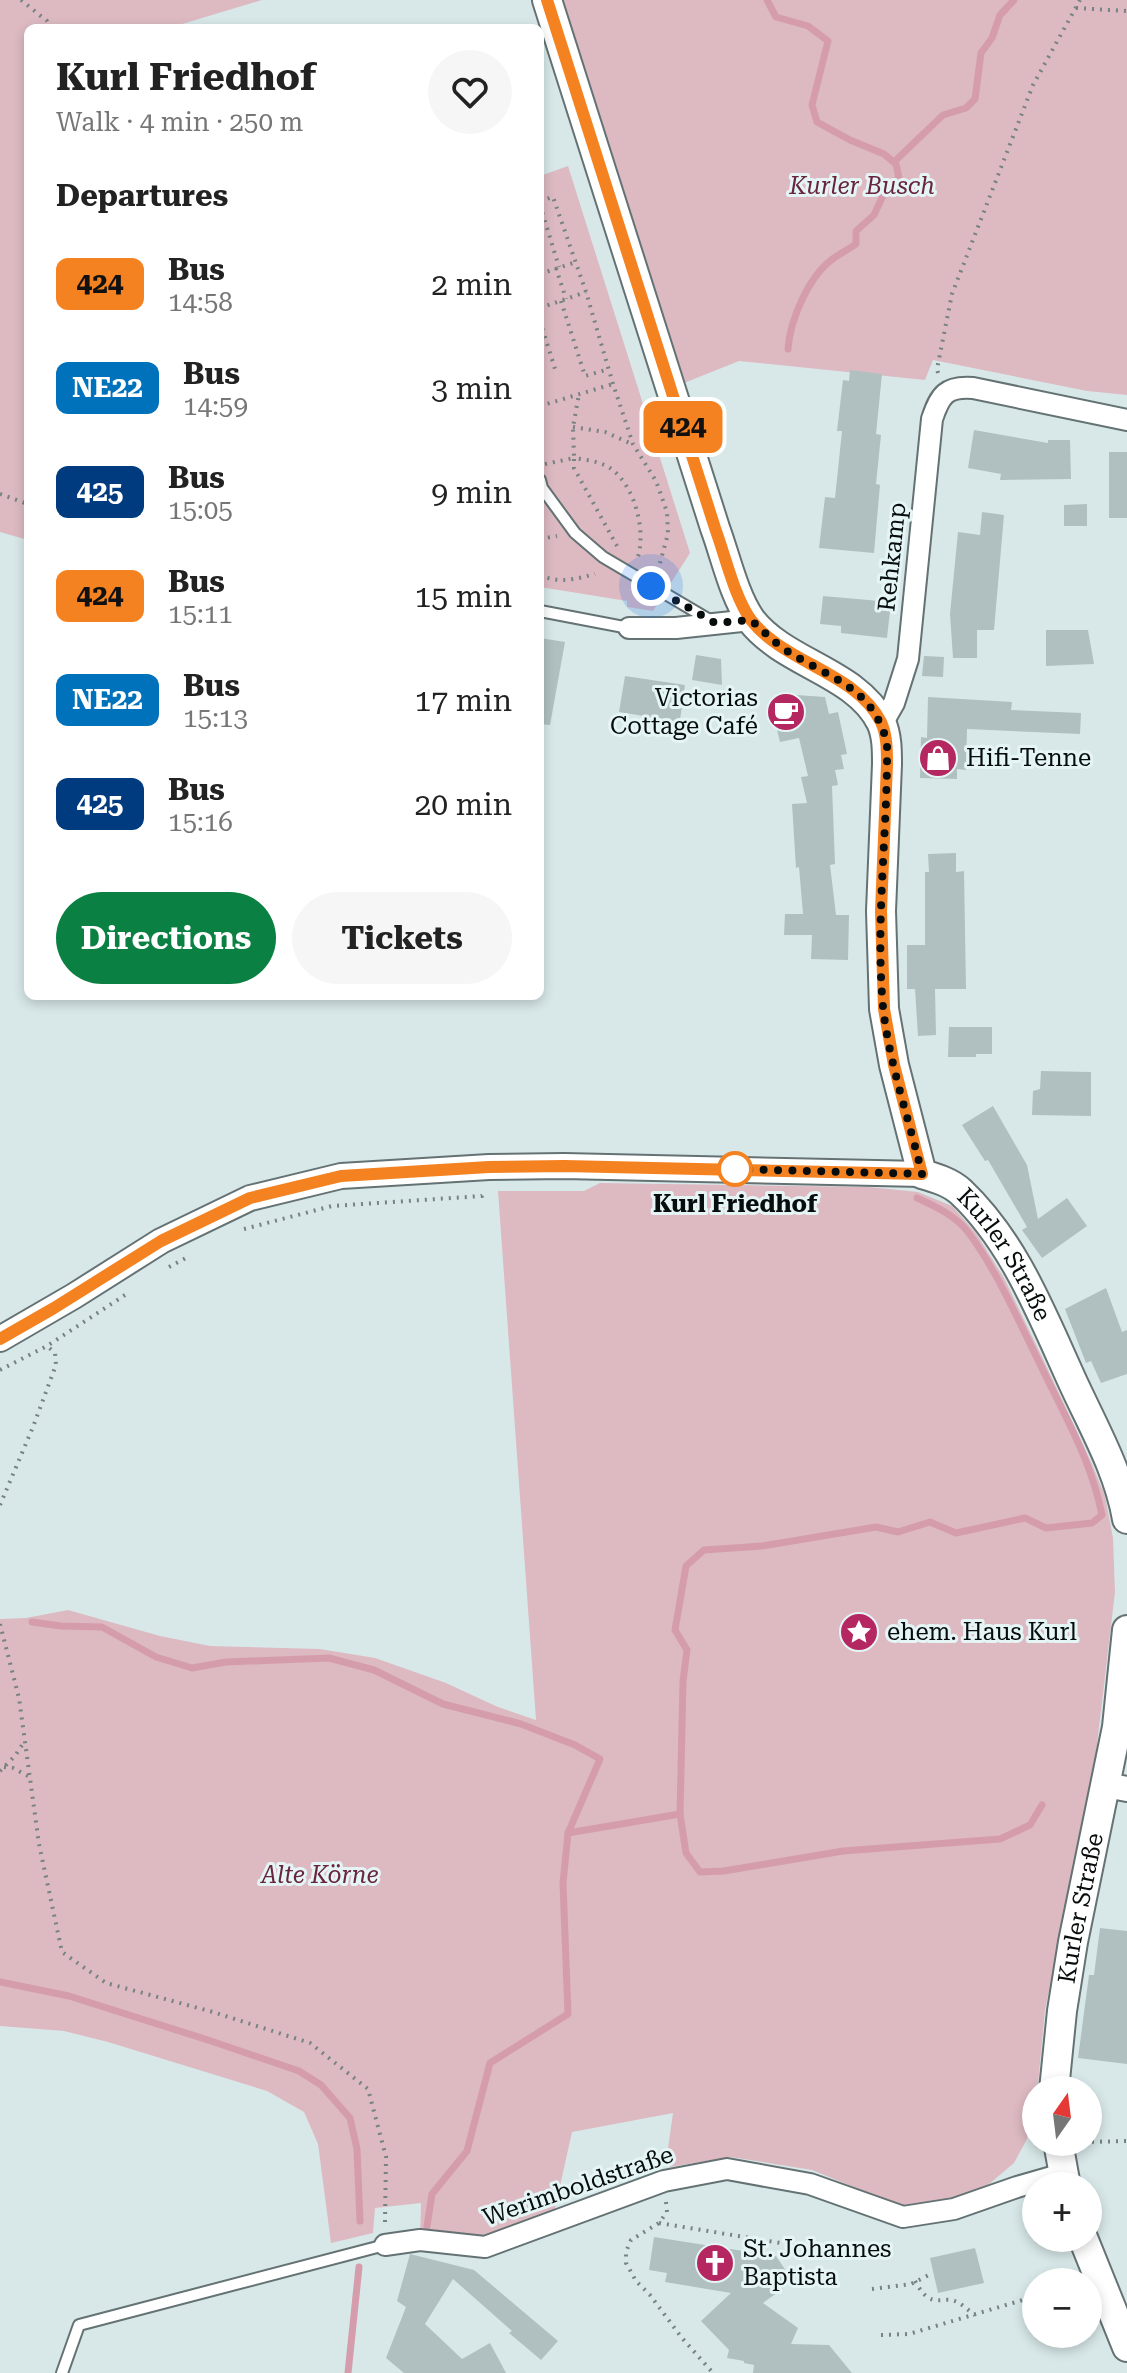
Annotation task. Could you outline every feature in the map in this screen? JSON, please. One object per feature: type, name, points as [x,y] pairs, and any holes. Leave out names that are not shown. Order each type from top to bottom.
[{"type":"main road","points":[[547,0],[715,528],[751,620],[787,651],[858,693],[882,724],[887,743],[881,911],[884,1009],[894,1065],[922,1174]]},
{"type":"main road","name":"Kurler Straße","points":[[922,1174],[958,1189],[995,1231],[1018,1269],[1120,1464],[1127,1519]]},
{"type":"main road","name":"Kurler Straße","points":[[1055,2076],[1071,1956],[1116,1787],[1117,1727],[1127,1630]]},
{"type":"main road","points":[[1089,2252],[1127,2347]]},
{"type":"street","points":[[945,393],[957,387],[973,388],[1127,420]]},
{"type":"street","name":"Rehkamp","points":[[882,724],[894,703],[908,659],[932,419],[945,393]]},
{"type":"street","points":[[629,628],[676,628],[751,620]]},
{"type":"street","points":[[7,1336],[161,1241],[250,1198],[341,1176],[489,1167],[922,1174]]},
{"type":"street","name":"Werimboldstraße","points":[[385,2245],[420,2240],[485,2247],[664,2181],[727,2169],[810,2184],[903,2217],[954,2209],[1022,2191]]},
{"type":"lane","points":[[544,491],[575,533],[614,563],[715,623]]},
{"type":"lane","points":[[544,612],[629,628]]},
{"type":"lane","points":[[62,2373],[79,2325],[385,2245]]},
{"type":"path","points":[[21,0],[48,24]]},
{"type":"path","points":[[945,393],[937,369],[952,294],[1033,85],[1080,0]]},
{"type":"path","points":[[1076,8],[1127,11]]},
{"type":"path","points":[[544,201],[553,197],[633,444],[656,481],[667,512],[668,534],[662,562],[651,586]]},
{"type":"path","points":[[544,218],[585,376],[609,369]]},
{"type":"path","points":[[544,273],[576,262]]},
{"type":"path","points":[[544,307],[586,292]]},
{"type":"path","points":[[544,334],[556,372]]},
{"type":"path","points":[[544,405],[613,384]]},
{"type":"path","points":[[544,577],[566,581],[600,572],[614,563],[617,546],[574,468],[573,427],[579,394]]},
{"type":"path","points":[[573,427],[605,432],[633,444]]},
{"type":"path","points":[[547,463],[574,458],[597,461],[613,469],[630,493],[640,520],[642,546],[632,573]]},
{"type":"path","points":[[0,494],[24,503]]},
{"type":"path","points":[[242,1230],[332,1206],[482,1196],[490,1184],[489,1167]]},
{"type":"path","points":[[163,1270],[189,1257]]},
{"type":"path","points":[[0,1370],[47,1346],[130,1292]]},
{"type":"path","points":[[0,1505],[56,1365],[55,1353],[47,1346],[7,1336]]},
{"type":"path","points":[[0,1624],[19,1698],[39,1844],[62,1952],[106,1983],[310,2043],[368,2089],[386,2157],[385,2245]]},
{"type":"path","points":[[2,1769],[15,1756],[25,1739]]},
{"type":"path","points":[[2,1769],[13,1768],[30,1777]]},
{"type":"path","points":[[1102,2142],[1127,2141]]},
{"type":"path","points":[[666,2201],[667,2212],[659,2223],[631,2240],[626,2263],[636,2281],[713,2373]]},
{"type":"path","points":[[659,2223],[842,2253]]},
{"type":"path","points":[[872,2289],[911,2284],[933,2273]]},
{"type":"path","points":[[915,2281],[928,2298],[938,2302],[957,2301],[975,2315]]},
{"type":"path","points":[[881,2335],[909,2334],[1022,2300]]},
{"type":"green space","points":[[0,0],[262,0],[182,24],[24,24],[24,539],[0,532]]},
{"type":"green space","name":"Kurler Busch","points":[[557,0],[1127,0],[1127,395],[1087,391],[933,360],[925,380],[739,361],[674,387],[670,341]]},
{"type":"green space","points":[[568,166],[690,553],[653,611],[627,607],[627,601],[544,588],[544,175]]},
{"type":"green space","points":[[600,1183],[869,1187],[918,1192],[952,1206],[976,1233],[1004,1278],[1092,1464],[1105,1496],[1113,1538],[1115,1592],[1094,1770],[1045,2010],[1039,2076],[1022,2076],[1022,2148],[1014,2163],[988,2185],[949,2200],[900,2206],[812,2170],[731,2157],[670,2167],[668,2148],[673,2113],[572,2132],[552,2222],[485,2247],[420,2240],[421,2203],[375,2208],[373,2233],[331,2243],[318,2144],[304,2112],[267,2091],[108,2042],[64,2031],[0,2026],[0,1619],[26,1618],[68,1610],[160,1636],[210,1646],[320,1649],[375,1658],[536,1720],[498,1191],[584,1191]]},
{"type":"building","points":[[850,370],[882,374],[876,434],[881,435],[874,553],[819,548],[825,497],[835,498],[842,431],[837,431],[843,380],[849,381]]},
{"type":"building","points":[[974,430],[1048,443],[1048,440],[1070,440],[1071,479],[1000,480],[1001,474],[968,468]]},
{"type":"building","points":[[1109,452],[1127,452],[1127,518],[1109,518]]},
{"type":"building","points":[[1087,504],[1087,526],[1064,526],[1064,505]]},
{"type":"building","points":[[982,512],[1004,515],[994,630],[977,630],[977,658],[953,658],[950,614],[958,532],[980,535]]},
{"type":"building","points":[[823,596],[891,602],[887,638],[841,633],[841,626],[820,624]]},
{"type":"building","points":[[1046,630],[1088,630],[1094,664],[1046,666]]},
{"type":"building","points":[[544,639],[565,642],[550,725],[544,724]]},
{"type":"building","points":[[696,655],[721,659],[722,685],[692,680]]},
{"type":"building","points":[[924,656],[944,657],[943,677],[922,676]]},
{"type":"building","points":[[625,676],[685,685],[680,720],[666,730],[656,718],[619,712]]},
{"type":"building","points":[[796,695],[825,697],[829,714],[838,712],[847,754],[841,755],[844,769],[835,770],[838,785],[832,786],[835,864],[830,865],[836,915],[849,915],[848,960],[811,959],[812,935],[784,935],[785,914],[803,914],[792,804],[807,803],[801,777],[808,776],[799,738],[780,742],[770,701]]},
{"type":"building","points":[[928,697],[1012,702],[1011,710],[1081,713],[1080,734],[967,729],[966,770],[957,769],[957,779],[920,778],[921,737],[927,738]]},
{"type":"building","points":[[956,853],[956,872],[964,871],[966,989],[935,989],[936,1035],[918,1036],[915,989],[907,989],[907,945],[925,945],[925,872],[929,872],[928,854]]},
{"type":"building","points":[[949,1027],[992,1027],[992,1054],[948,1057]]},
{"type":"building","points":[[1041,1071],[1091,1072],[1091,1116],[1032,1115],[1033,1091],[1040,1089]]},
{"type":"building","points":[[993,1106],[1027,1165],[1038,1219],[1067,1198],[1087,1226],[1042,1258],[1022,1230],[1027,1227],[988,1160],[985,1161],[962,1125]]},
{"type":"building","points":[[1106,1288],[1122,1332],[1127,1330],[1127,1374],[1101,1383],[1091,1361],[1086,1363],[1065,1309]]},
{"type":"building","points":[[1100,1928],[1127,1931],[1127,2064],[1078,2058],[1089,1975],[1094,1975]]},
{"type":"building","points":[[654,2237],[776,2256],[788,2274],[786,2286],[763,2303],[798,2328],[791,2344],[829,2345],[852,2373],[753,2373],[754,2365],[727,2358],[729,2350],[701,2321],[731,2293],[665,2282],[667,2273],[649,2270]]},
{"type":"building","points":[[975,2248],[984,2283],[938,2293],[930,2258]]},
{"type":"building","points":[[410,2254],[474,2270],[558,2341],[541,2360],[453,2279],[425,2324],[462,2359],[490,2343],[506,2373],[404,2373],[386,2358],[406,2307],[397,2301]]},
{"type":"waterway","points":[[767,0],[776,17],[808,26],[828,41],[812,105],[817,122],[884,154],[896,164],[899,178],[886,189],[874,215],[856,231],[856,244],[825,266],[809,287],[797,312],[788,349]]},
{"type":"waterway","points":[[894,162],[943,115],[966,108],[975,99],[981,53],[992,38],[1000,15],[1014,0]]},
{"type":"waterway","points":[[917,1198],[958,1221],[988,1262],[1075,1437],[1091,1475],[1102,1515],[1092,1523],[1046,1528],[1025,1518],[956,1533],[930,1522],[898,1532],[876,1527],[762,1546],[704,1550],[686,1566],[675,1630],[687,1650],[683,1681],[680,1814],[686,1853],[700,1872],[724,1871],[843,1851],[1000,1839],[1030,1825],[1042,1805]]},
{"type":"waterway","points":[[32,1622],[102,1627],[156,1657],[192,1668],[226,1662],[329,1658],[374,1670],[443,1704],[521,1724],[575,1745],[600,1759],[568,1833],[563,1883],[568,2014],[490,2063],[467,2151],[432,2194],[427,2226]]},
{"type":"waterway","points":[[568,1833],[680,1814]]},
{"type":"waterway","name":"Alte Körne","points":[[0,1982],[69,1996],[208,2040],[299,2071],[321,2085],[350,2118],[357,2149],[360,2221]]},
{"type":"waterway","name":"Alte Körne","points":[[348,2373],[359,2267]]},
{"type":"bus line","name":"424","points":[[0,1339],[161,1241],[250,1198],[341,1176],[564,1166],[922,1174],[894,1065],[884,1009],[881,911],[887,743],[882,724],[858,693],[771,639],[751,620],[742,602],[715,528],[547,0]]},
{"type":"place","name":"Victorias Cottage Café","points":[[786,712]]},
{"type":"place","name":"Hifi-Tenne","points":[[938,758]]},
{"type":"place","name":"Kurl Friedhof","points":[[735,1169]]},
{"type":"place","name":"ehem. Haus Kurl","points":[[859,1632]]},
{"type":"place","name":"St. Johannes Baptista","points":[[715,2263]]},
{"type":"route","points":[[651,586],[715,623],[751,620],[787,651],[858,693],[882,724],[887,743],[881,911],[884,1009],[894,1065],[922,1174],[735,1169]]}]
